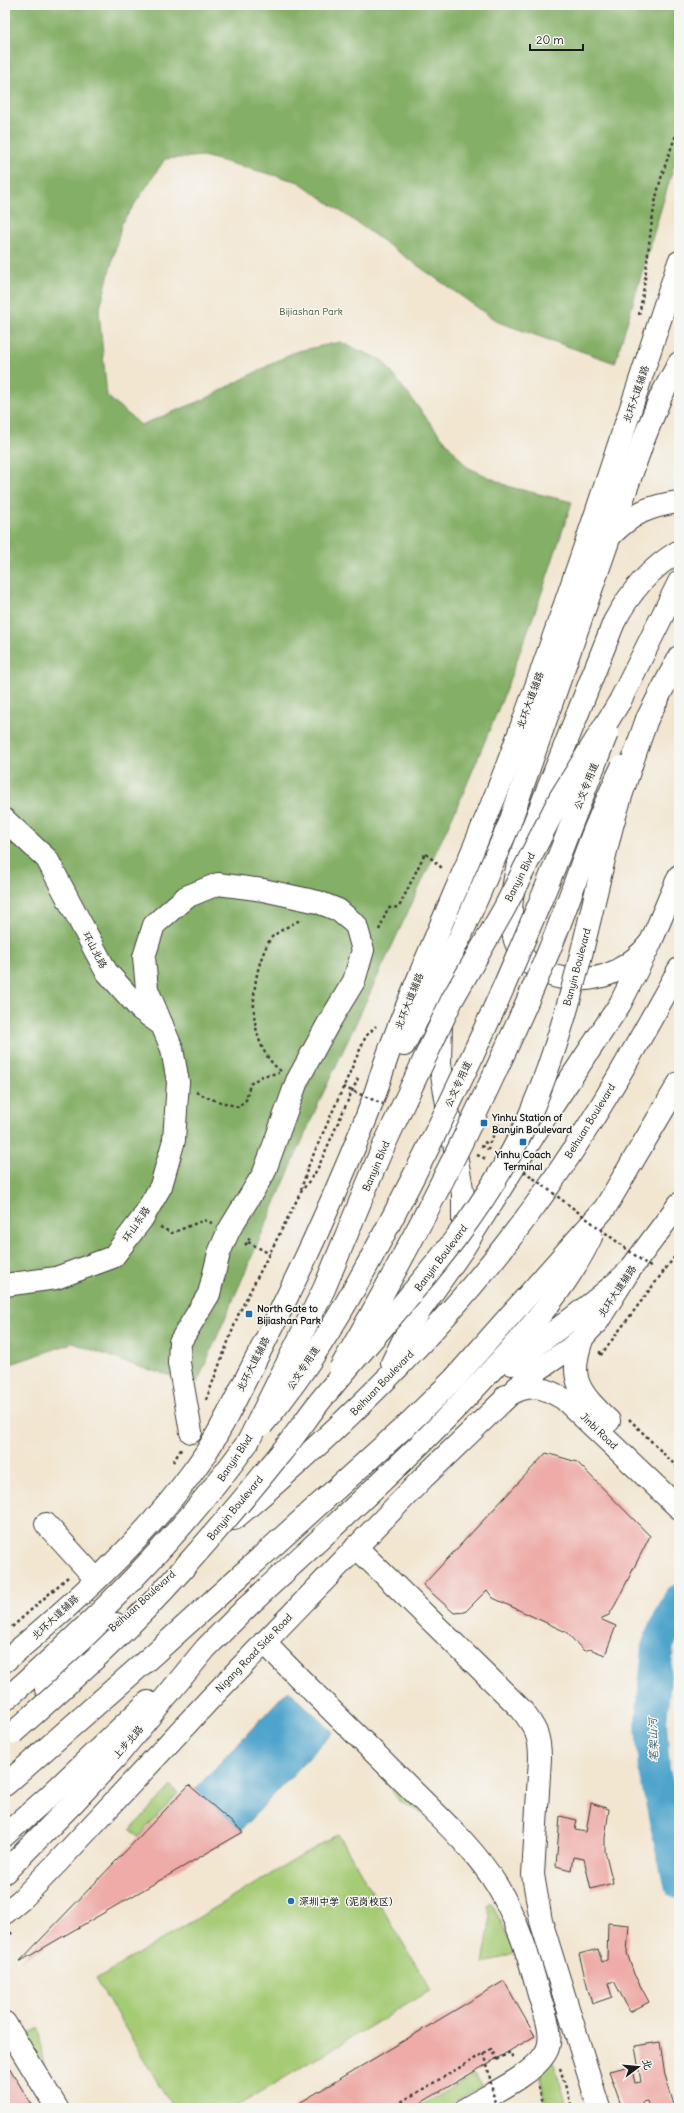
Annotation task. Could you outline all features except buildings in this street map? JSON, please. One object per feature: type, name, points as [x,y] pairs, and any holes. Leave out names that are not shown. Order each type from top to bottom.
[{"type":"main road","name":"北环大道辅路","points":[[5,1661],[96,1579],[151,1523],[196,1467],[217,1434],[265,1342],[318,1229],[367,1115],[391,1046],[481,830],[535,688],[679,262]]},
{"type":"main road","points":[[367,1115],[453,951],[489,874],[509,825],[652,419],[679,363]]},
{"type":"main road","points":[[610,536],[626,520],[645,510],[679,502]]},
{"type":"main road","points":[[650,944],[640,955],[628,964],[602,976],[583,978],[553,976],[538,969],[526,960],[518,948],[513,930],[511,909],[513,887],[518,864],[614,622],[629,596],[648,574],[679,551]]},
{"type":"main road","name":"Banyin Blvd","points":[[5,1700],[71,1641],[160,1549],[218,1484],[248,1442],[324,1289],[380,1154],[452,1000],[504,909],[560,798],[620,700],[679,582]]},
{"type":"main road","name":"Banyin Boulevard","points":[[7,1735],[87,1667],[181,1571],[282,1452],[323,1397],[416,1291],[498,1177],[514,1148],[542,1084],[575,977],[612,827],[647,719],[679,656]]},
{"type":"main road","name":"公交专用道","points":[[248,1442],[274,1410],[348,1298],[417,1170],[456,1090],[538,907],[620,700]]},
{"type":"main road","points":[[323,1397],[381,1298],[425,1215],[504,1054],[549,951],[597,824],[624,762],[647,719]]},
{"type":"main road","name":"环山北路","points":[[5,820],[47,859],[106,971],[140,1009],[162,1025]]},
{"type":"main road","points":[[382,1384],[412,1322],[463,1249],[549,1111],[620,1004],[650,944],[679,876]]},
{"type":"main road","points":[[178,1082],[172,1049],[147,989],[144,957],[154,925],[186,897],[218,884],[263,890],[318,902],[338,910],[356,925],[363,950],[354,981],[297,1081],[264,1173],[229,1230],[219,1253],[209,1294],[180,1342],[179,1363],[191,1432]]},
{"type":"main road","points":[[453,951],[441,1021],[440,1064],[463,1194],[463,1249]]},
{"type":"main road","name":"Beihuan Boulevard","points":[[7,1735],[80,1658],[192,1555],[312,1452],[382,1384],[463,1297],[534,1207],[575,1147],[613,1084],[679,968]]},
{"type":"main road","name":"环山东路","points":[[5,1285],[56,1278],[113,1257],[142,1219],[161,1186],[174,1140],[178,1082]]},
{"type":"main road","points":[[468,1396],[518,1342],[562,1285],[582,1256],[605,1208],[679,1083]]},
{"type":"main road","name":"北环大道辅路","points":[[506,1396],[529,1376],[569,1349],[591,1342],[629,1271],[679,1204]]},
{"type":"main road","points":[[5,1785],[167,1643],[410,1422],[454,1379],[490,1340],[605,1208]]},
{"type":"main road","points":[[468,1396],[487,1387],[544,1337],[597,1301],[629,1271]]},
{"type":"main road","name":"Jinbi Road","points":[[591,1342],[577,1352],[575,1367],[578,1381],[586,1397],[679,1489]]},
{"type":"main road","name":"Jinbi Road","points":[[506,1396],[531,1386],[541,1387],[564,1399],[679,1508]]},
{"type":"main road","name":"上步北路","points":[[5,1872],[75,1802],[131,1727],[206,1648],[468,1396]]},
{"type":"main road","name":"Nigang Road Side Road","points":[[5,1913],[21,1900],[57,1863],[264,1642],[356,1547],[506,1396]]},
{"type":"main road","points":[[46,1524],[96,1579]]},
{"type":"main road","points":[[356,1547],[522,1709],[536,1729],[540,1744],[533,1876],[536,1895],[543,1928],[600,2108]]},
{"type":"main road","points":[[264,1642],[461,1839],[496,1884],[510,1911],[523,1942],[546,2018],[549,2044],[545,2054],[534,2067],[514,2069],[467,2108]]},
{"type":"main road","points":[[5,1835],[131,1727]]},
{"type":"main road","points":[[5,2024],[57,2108]]},
{"type":"main road","points":[[491,2108],[514,2069]]},
{"type":"path","points":[[639,318],[646,280],[655,202],[668,156],[679,127]]},
{"type":"path","points":[[363,950],[370,952],[388,908],[399,908],[425,853],[442,868]]},
{"type":"path","points":[[440,875],[445,862]]},
{"type":"path","points":[[178,1082],[211,1099],[238,1107],[246,1100],[250,1084],[262,1076],[274,1072],[285,1074],[277,1068],[260,1045],[254,1011],[256,970],[272,937],[301,920],[308,918]]},
{"type":"path","points":[[301,1192],[308,1166],[366,1036],[378,1024],[377,1030]]},
{"type":"path","points":[[205,1403],[239,1313],[301,1192],[316,1170],[359,1076]]},
{"type":"path","points":[[477,1156],[483,1158]]},
{"type":"path","points":[[522,1170],[653,1269]]},
{"type":"path","points":[[142,1219],[172,1233],[204,1220],[229,1230]]},
{"type":"path","points":[[248,1242],[270,1254]]},
{"type":"path","points":[[591,1342],[600,1356],[679,1251]]},
{"type":"path","points":[[169,1469],[191,1432]]},
{"type":"path","points":[[11,1628],[73,1573]]},
{"type":"path","points":[[549,2044],[557,2058],[572,2108]]},
{"type":"path","points":[[390,2108],[491,2049],[497,2060],[510,2052],[514,2059],[514,2069]]},
{"type":"path","points":[[484,2053],[496,2108]]},
{"type":"green space","name":"Bijiashan Park","points":[[5,5],[679,5],[679,149],[615,363],[498,322],[299,182],[203,156],[165,159],[122,223],[99,312],[107,396],[141,425],[205,399],[294,352],[340,342],[382,360],[431,424],[467,467],[510,487],[572,502],[540,598],[502,700],[462,796],[319,1102],[197,1383],[136,1366],[73,1343],[5,1366]]},
{"type":"green space","points":[[379,1771],[426,1815],[399,1801]]},
{"type":"green space","points":[[171,1786],[178,1793],[138,1837],[130,1830]]},
{"type":"green space","points":[[338,1834],[431,1990],[234,2108],[173,2108],[96,1979]]},
{"type":"green space","points":[[491,1902],[516,1952],[483,1964],[489,1928],[488,1905]]},
{"type":"green space","points":[[39,2028],[42,2056],[47,2073],[22,2038]]},
{"type":"green space","points":[[551,2061],[554,2064],[568,2108],[547,2108],[540,2073]]},
{"type":"green space","points":[[475,2074],[482,2087],[445,2108],[417,2108]]},
{"type":"water","points":[[288,1690],[333,1732],[236,1835],[191,1794]]},
{"type":"waterway","name":"笔架山河","points":[[679,1600],[658,1644],[651,1722],[654,1770],[679,1883]]},
{"type":"place","name":"Yinhu Station of Banyin Boulevard","points":[[484,1123]]},
{"type":"place","name":"Yinhu Coach Terminal","points":[[523,1142]]},
{"type":"place","name":"North Gate to Bijiashan Park","points":[[249,1314]]},
{"type":"place","name":"深圳中学（泥岗校区）","points":[[291,1901]]}]
